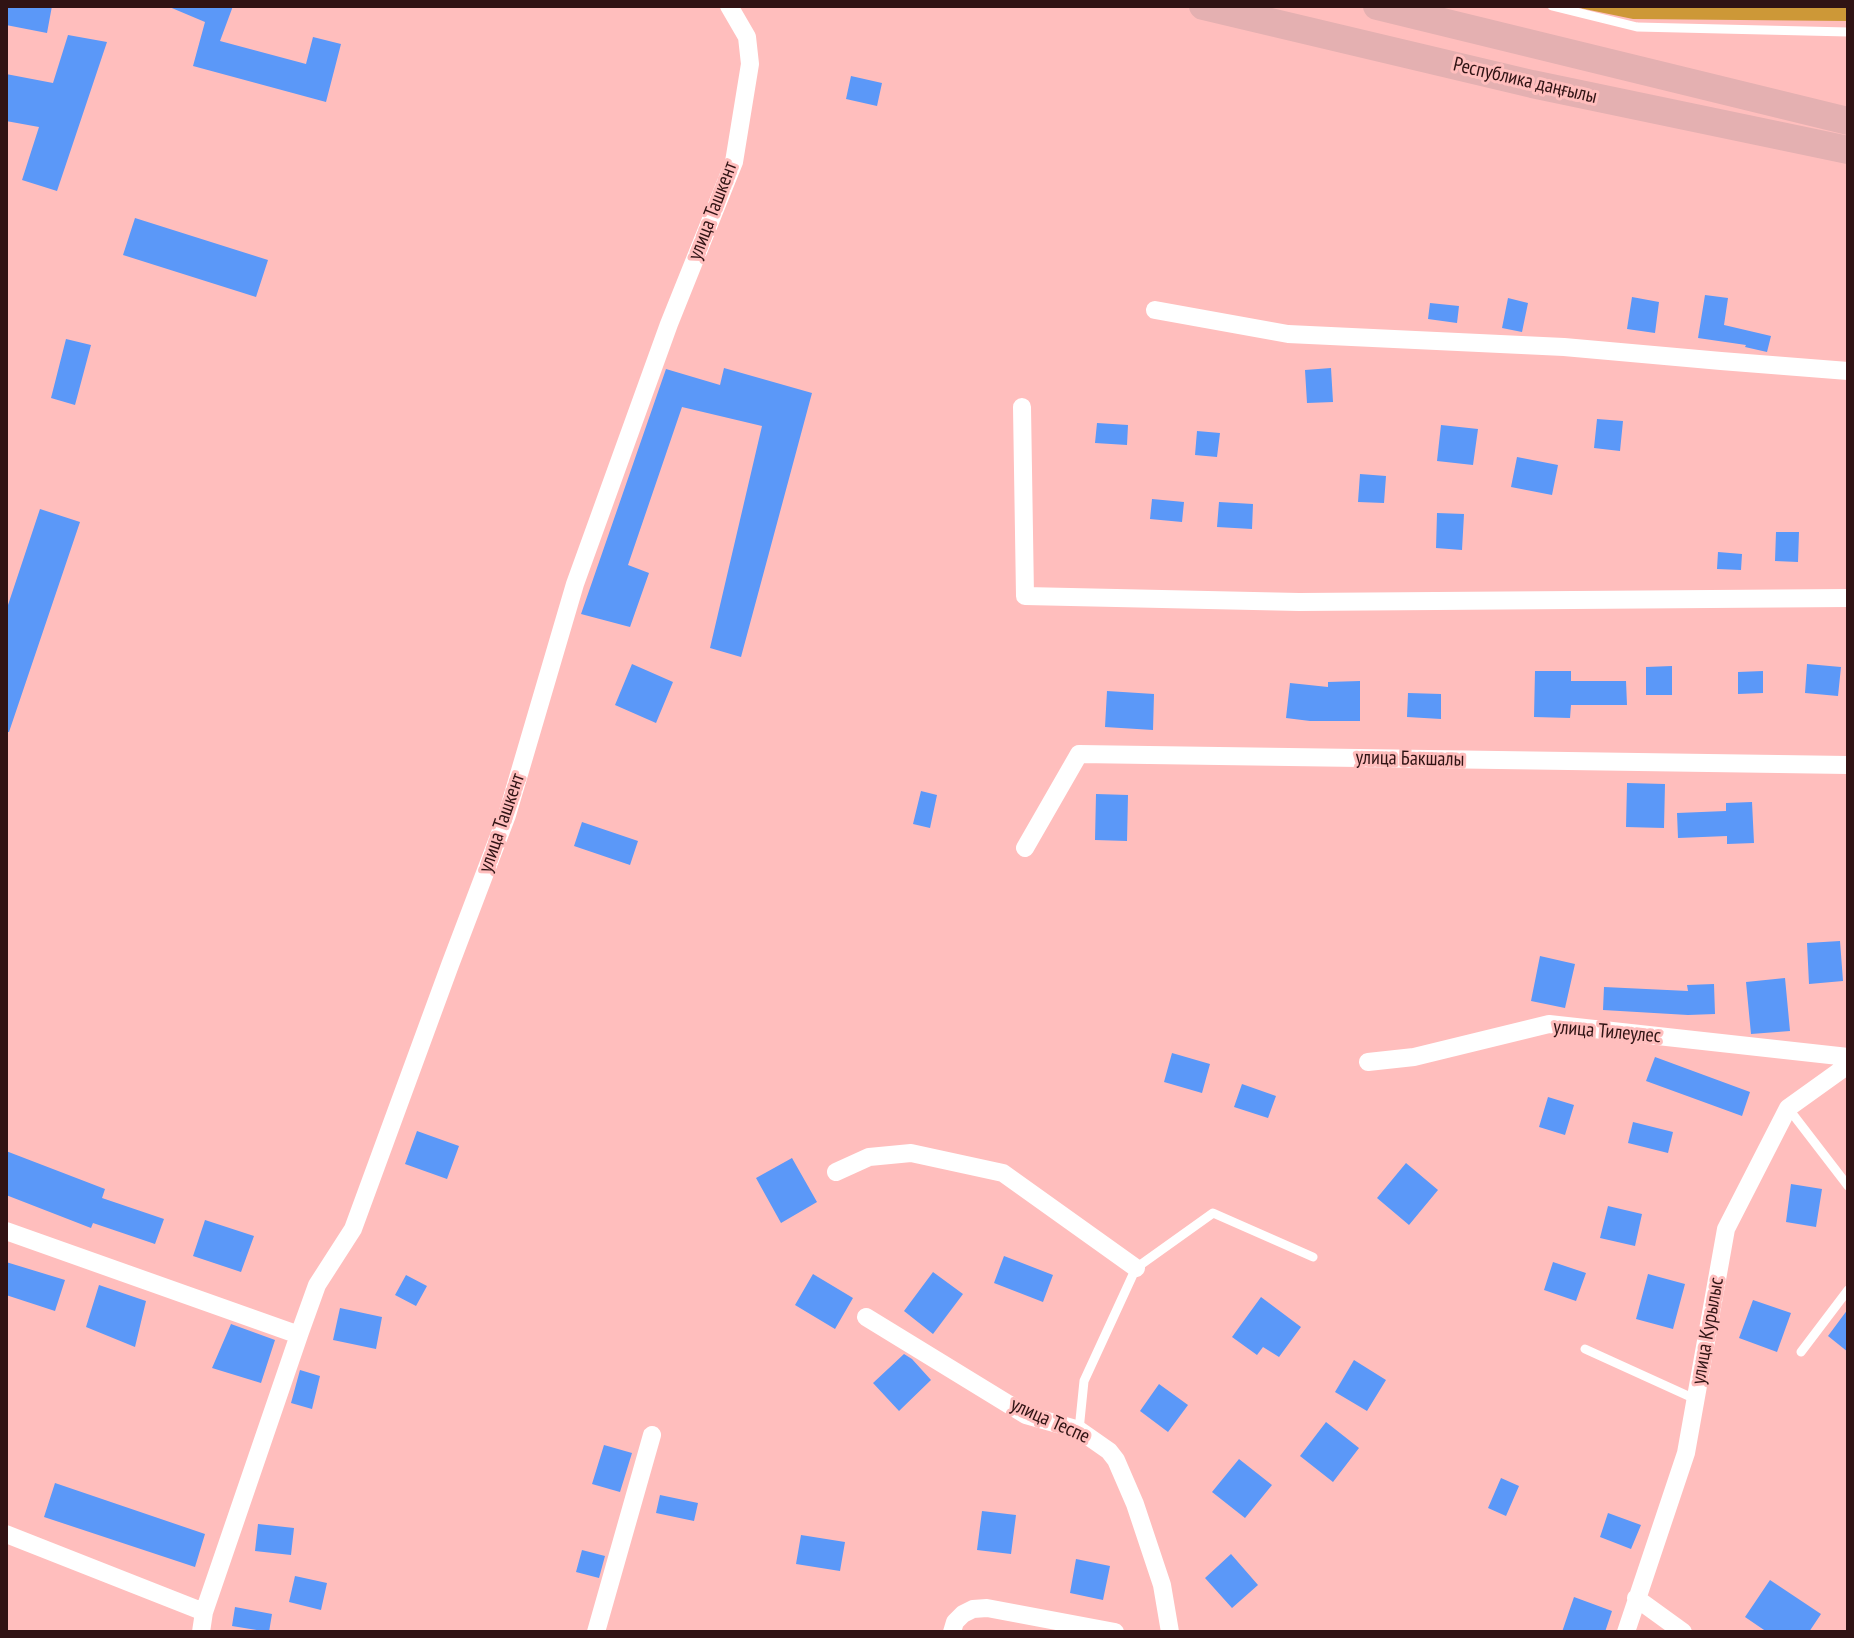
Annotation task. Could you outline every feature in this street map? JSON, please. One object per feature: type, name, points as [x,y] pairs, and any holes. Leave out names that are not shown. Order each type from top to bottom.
[{"type":"main road","name":"Республика даңғылы","points":[[1203,6],[1532,84],[1848,150]]},
{"type":"main road","name":"Республика даңғылы","points":[[1377,6],[1848,121]]},
{"type":"street","name":"улица Ташкент","points":[[201,1632],[204,1612],[317,1285],[353,1229],[507,815],[575,584],[669,324],[734,162],[750,64],[747,37],[729,6]]},
{"type":"street","points":[[1444,6],[1467,27]]},
{"type":"street","points":[[1155,310],[1288,334],[1564,347],[1848,371]]},
{"type":"street","points":[[1022,407],[1025,596],[1299,602],[1848,598]]},
{"type":"street","name":"улица Бакшалы","points":[[1025,848],[1079,754],[1848,765]]},
{"type":"street","name":"улица Тилеулес","points":[[1368,1062],[1414,1057],[1549,1024],[1848,1057]]},
{"type":"street","name":"улица Курылыс","points":[[1626,1632],[1686,1453],[1726,1229],[1788,1108],[1848,1065]]},
{"type":"street","points":[[836,1172],[869,1157],[911,1153],[1003,1173],[1136,1268]]},
{"type":"street","points":[[6,1231],[299,1335]]},
{"type":"street","name":"улица Теспе","points":[[866,1317],[1026,1415],[1079,1430],[1109,1451],[1135,1504],[1162,1585],[1170,1632]]},
{"type":"street","points":[[596,1632],[652,1435]]},
{"type":"street","points":[[6,1534],[204,1612]]},
{"type":"street","points":[[1636,1598],[1683,1632]]},
{"type":"street","points":[[952,1632],[955,1622],[963,1614],[973,1609],[987,1608],[1115,1632]]},
{"type":"lane","points":[[1552,6],[1637,27],[1848,32]]},
{"type":"lane","points":[[1788,1108],[1848,1186]]},
{"type":"lane","points":[[1079,1430],[1084,1381],[1136,1268],[1213,1213],[1313,1257]]},
{"type":"lane","points":[[1801,1352],[1848,1290]]},
{"type":"lane","points":[[1585,1349],[1695,1399]]},
{"type":"shaded area","points":[[1570,6],[1848,6],[1848,21],[1633,19]]},
{"type":"building","points":[[6,6],[52,6],[47,33],[6,25]]},
{"type":"building","points":[[167,6],[233,6],[220,41],[306,64],[313,37],[341,44],[326,102],[193,66],[205,22]]},
{"type":"building","points":[[68,35],[107,42],[57,191],[22,180],[39,127],[6,121],[6,74],[53,83]]},
{"type":"building","points":[[851,76],[882,83],[877,106],[846,99]]},
{"type":"building","points":[[135,218],[268,260],[256,297],[123,255]]},
{"type":"building","points":[[1705,295],[1728,298],[1724,325],[1771,336],[1767,352],[1746,345],[1698,338]]},
{"type":"building","points":[[1632,297],[1659,302],[1655,333],[1627,329]]},
{"type":"building","points":[[1508,298],[1528,303],[1522,332],[1502,328]]},
{"type":"building","points":[[1430,303],[1459,306],[1457,323],[1428,319]]},
{"type":"building","points":[[66,339],[91,345],[75,405],[51,398]]},
{"type":"building","points":[[724,368],[812,393],[741,657],[710,648],[762,426],[682,407],[628,565],[649,573],[630,627],[581,614],[666,369],[720,385]]},
{"type":"building","points":[[1331,368],[1333,402],[1307,403],[1305,370]]},
{"type":"building","points":[[1597,419],[1623,421],[1620,451],[1594,448]]},
{"type":"building","points":[[1097,423],[1128,425],[1127,445],[1095,443]]},
{"type":"building","points":[[1441,425],[1478,429],[1473,465],[1437,461]]},
{"type":"building","points":[[1197,431],[1220,433],[1217,457],[1195,455]]},
{"type":"building","points":[[1517,457],[1558,465],[1552,495],[1511,487]]},
{"type":"building","points":[[1360,474],[1386,476],[1384,503],[1358,502]]},
{"type":"building","points":[[1152,499],[1184,502],[1182,522],[1150,519]]},
{"type":"building","points":[[1219,502],[1253,504],[1252,529],[1217,527]]},
{"type":"building","points":[[40,509],[80,522],[9,732],[6,732],[6,611]]},
{"type":"building","points":[[1437,513],[1464,514],[1462,550],[1436,548]]},
{"type":"building","points":[[1776,532],[1799,532],[1798,562],[1775,561]]},
{"type":"building","points":[[1718,552],[1742,554],[1741,570],[1717,569]]},
{"type":"building","points":[[632,664],[673,682],[656,723],[615,705]]},
{"type":"building","points":[[1807,664],[1841,667],[1838,696],[1805,693]]},
{"type":"building","points":[[1672,666],[1672,695],[1646,695],[1646,667]]},
{"type":"building","points":[[1535,671],[1571,671],[1571,681],[1626,681],[1627,705],[1571,705],[1570,718],[1534,717]]},
{"type":"building","points":[[1763,671],[1763,693],[1738,694],[1738,672]]},
{"type":"building","points":[[1360,681],[1360,721],[1286,718],[1290,683],[1328,687],[1328,682]]},
{"type":"building","points":[[1107,691],[1154,694],[1153,730],[1105,727]]},
{"type":"building","points":[[1408,693],[1441,694],[1441,719],[1407,717]]},
{"type":"building","points":[[1627,783],[1665,784],[1664,828],[1626,827]]},
{"type":"building","points":[[921,791],[937,795],[930,828],[913,824]]},
{"type":"building","points":[[1096,794],[1128,795],[1127,841],[1095,840]]},
{"type":"building","points":[[1752,802],[1754,843],[1727,844],[1727,836],[1678,838],[1677,813],[1726,811],[1726,803]]},
{"type":"building","points":[[582,822],[638,841],[630,865],[574,846]]},
{"type":"building","points":[[1840,941],[1843,981],[1809,984],[1807,943]]},
{"type":"building","points":[[1540,956],[1575,964],[1565,1008],[1531,1001]]},
{"type":"building","points":[[1785,978],[1790,1031],[1751,1034],[1746,982]]},
{"type":"building","points":[[1714,984],[1715,1014],[1603,1010],[1604,987],[1688,991],[1687,985]]},
{"type":"building","points":[[1172,1053],[1210,1064],[1202,1093],[1164,1082]]},
{"type":"building","points":[[1655,1057],[1750,1092],[1742,1116],[1646,1081]]},
{"type":"building","points":[[1242,1084],[1276,1096],[1268,1118],[1234,1107]]},
{"type":"building","points":[[1548,1097],[1574,1105],[1565,1135],[1539,1127]]},
{"type":"building","points":[[1633,1122],[1673,1132],[1668,1153],[1628,1143]]},
{"type":"building","points":[[417,1131],[459,1146],[447,1179],[405,1164]]},
{"type":"building","points":[[6,1151],[105,1189],[102,1198],[164,1219],[155,1244],[93,1223],[91,1228],[6,1195]]},
{"type":"building","points":[[792,1158],[817,1202],[781,1223],[756,1178]]},
{"type":"building","points":[[1406,1163],[1438,1190],[1409,1225],[1377,1198]]},
{"type":"building","points":[[1791,1184],[1822,1189],[1816,1227],[1786,1222]]},
{"type":"building","points":[[1608,1206],[1642,1214],[1635,1246],[1600,1238]]},
{"type":"building","points":[[205,1220],[254,1236],[241,1272],[193,1256]]},
{"type":"building","points":[[1004,1256],[1053,1275],[1043,1302],[994,1283]]},
{"type":"building","points":[[6,1262],[65,1280],[55,1311],[6,1295]]},
{"type":"building","points":[[1553,1262],[1586,1273],[1576,1301],[1544,1290]]},
{"type":"building","points":[[933,1272],[963,1294],[933,1334],[904,1311]]},
{"type":"building","points":[[813,1274],[853,1298],[835,1329],[795,1305]]},
{"type":"building","points":[[1648,1274],[1685,1284],[1673,1329],[1636,1319]]},
{"type":"building","points":[[406,1275],[427,1286],[416,1306],[395,1295]]},
{"type":"building","points":[[99,1285],[146,1301],[135,1347],[86,1327]]},
{"type":"building","points":[[1261,1297],[1301,1327],[1279,1357],[1263,1347],[1257,1355],[1232,1337]]},
{"type":"building","points":[[1753,1300],[1791,1313],[1777,1352],[1739,1338]]},
{"type":"building","points":[[340,1308],[382,1317],[376,1349],[333,1340]]},
{"type":"building","points":[[1848,1309],[1848,1352],[1828,1336]]},
{"type":"building","points":[[231,1324],[275,1340],[261,1383],[212,1368]]},
{"type":"building","points":[[904,1354],[931,1380],[899,1411],[873,1383]]},
{"type":"building","points":[[1354,1360],[1386,1380],[1367,1411],[1335,1392]]},
{"type":"building","points":[[300,1370],[320,1376],[312,1409],[291,1403]]},
{"type":"building","points":[[1159,1384],[1188,1405],[1168,1432],[1140,1411]]},
{"type":"building","points":[[1326,1422],[1359,1448],[1333,1482],[1300,1456]]},
{"type":"building","points":[[604,1445],[632,1453],[620,1492],[592,1484]]},
{"type":"building","points":[[1239,1459],[1272,1485],[1245,1518],[1212,1492]]},
{"type":"building","points":[[1501,1478],[1519,1486],[1506,1516],[1488,1508]]},
{"type":"building","points":[[55,1483],[205,1534],[195,1567],[44,1517]]},
{"type":"building","points":[[660,1495],[698,1503],[694,1521],[656,1513]]},
{"type":"building","points":[[982,1511],[1016,1515],[1011,1554],[977,1550]]},
{"type":"building","points":[[1608,1513],[1641,1525],[1631,1549],[1600,1537]]},
{"type":"building","points":[[258,1524],[294,1528],[291,1555],[255,1551]]},
{"type":"building","points":[[801,1535],[845,1542],[840,1571],[796,1564]]},
{"type":"building","points":[[582,1550],[605,1556],[599,1578],[576,1572]]},
{"type":"building","points":[[1231,1554],[1258,1585],[1232,1608],[1205,1578]]},
{"type":"building","points":[[1076,1559],[1110,1566],[1103,1600],[1070,1593]]},
{"type":"building","points":[[295,1576],[327,1583],[321,1610],[289,1602]]},
{"type":"building","points":[[1770,1580],[1821,1614],[1809,1632],[1767,1632],[1745,1617]]},
{"type":"building","points":[[1574,1597],[1612,1611],[1605,1632],[1562,1632]]},
{"type":"building","points":[[235,1607],[272,1614],[269,1632],[232,1626]]}]
